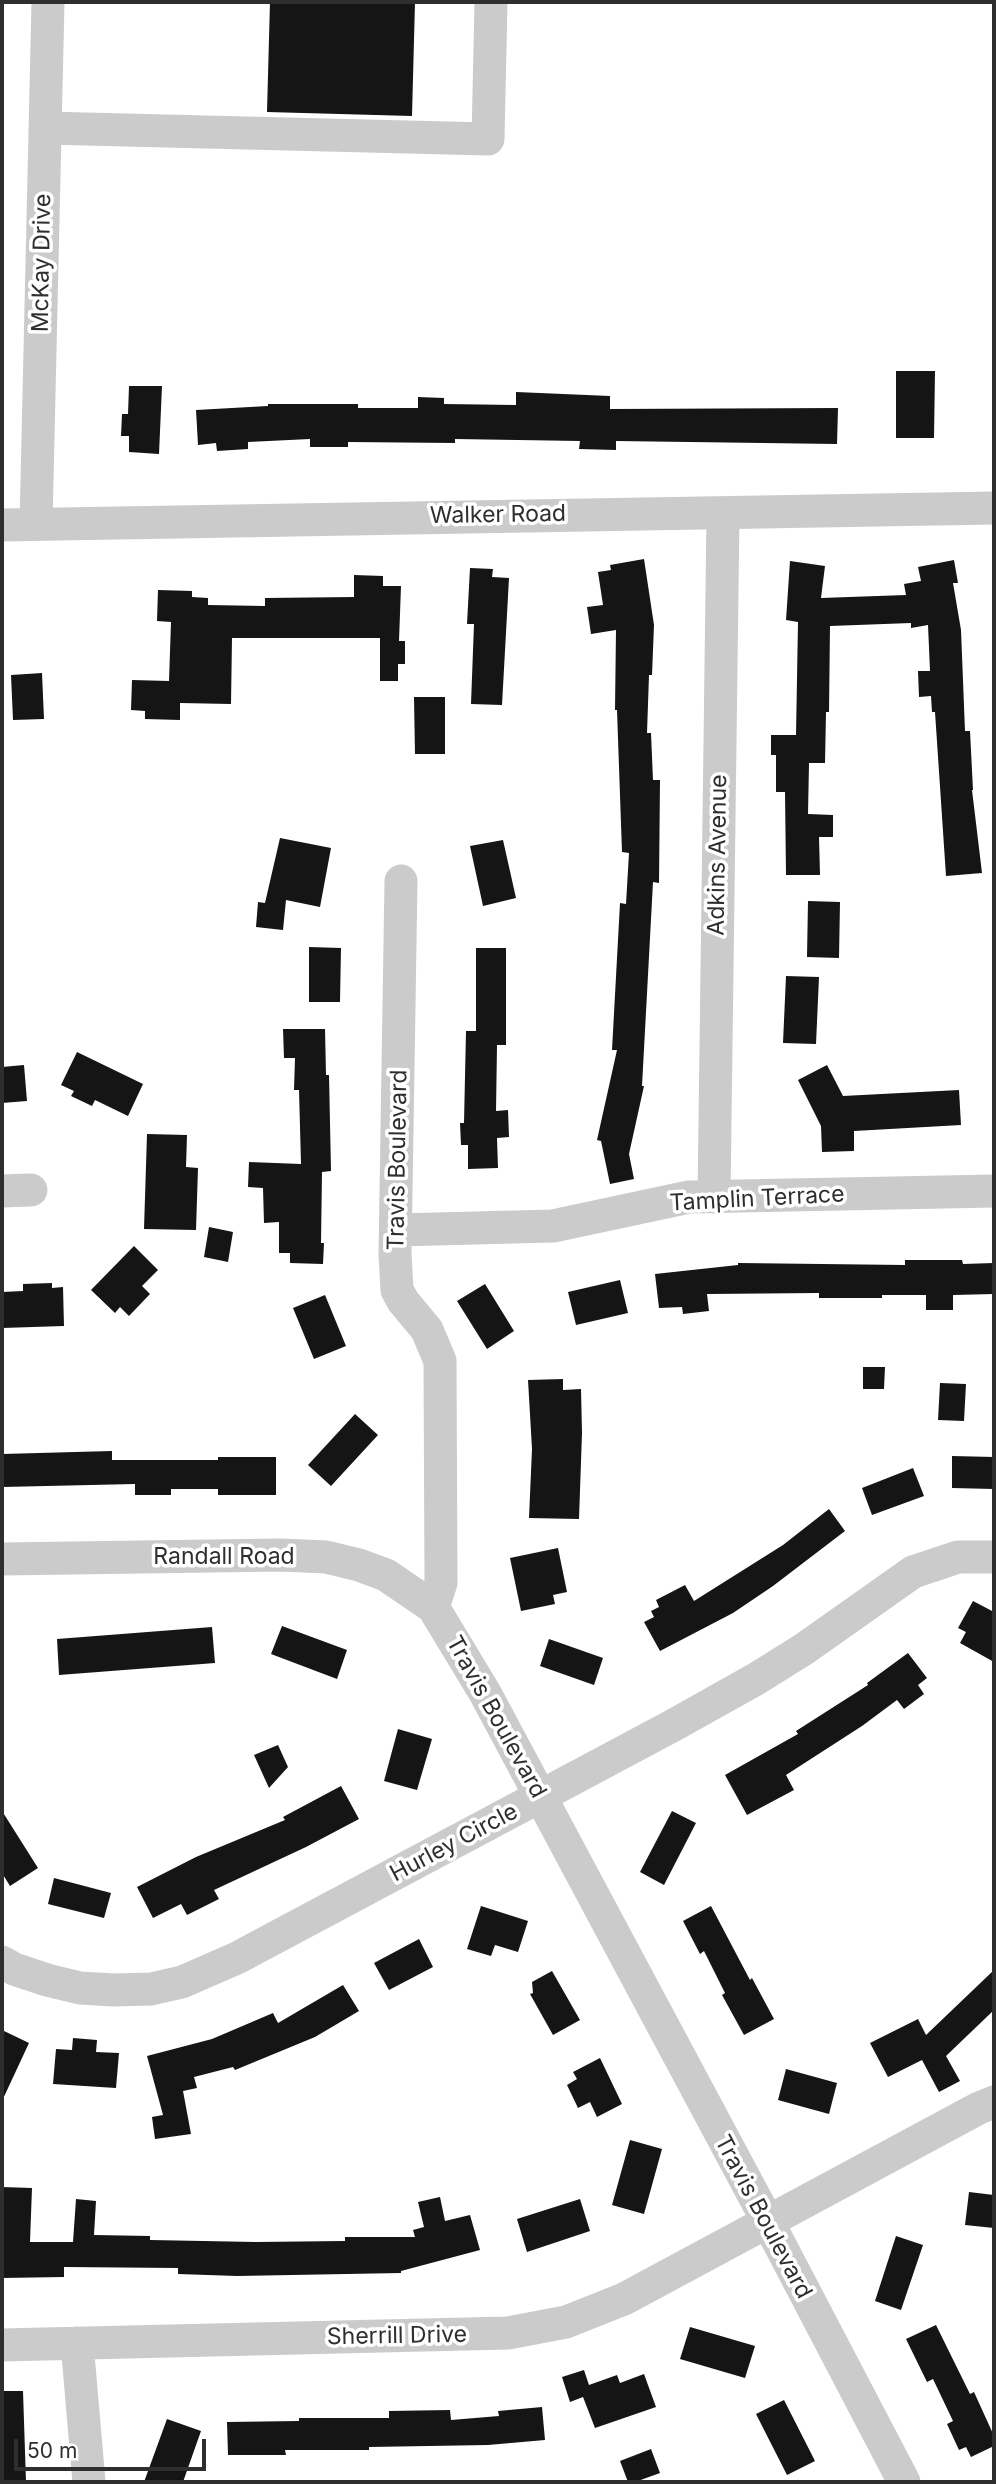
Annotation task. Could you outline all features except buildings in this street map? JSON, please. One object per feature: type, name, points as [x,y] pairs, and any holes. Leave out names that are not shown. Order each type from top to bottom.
[{"type":"street","name":"McKay Drive","points":[[36,524],[48,2]]},
{"type":"street","points":[[46,128],[488,139],[491,2]]},
{"type":"street","name":"Walker Road","points":[[2,525],[994,508]]},
{"type":"street","name":"Adkins Avenue","points":[[714,1197],[723,514]]},
{"type":"street","name":"Travis Boulevard","points":[[401,881],[397,1290],[426,1330],[440,1362],[441,1583],[433,1607],[485,1693],[541,1797],[904,2482]]},
{"type":"street","name":"Tamplin Terrace","points":[[397,1230],[553,1226],[689,1197],[994,1191]]},
{"type":"street","name":"Randall Road","points":[[2,1559],[281,1555],[326,1557],[386,1575],[433,1607]]},
{"type":"street","name":"Hurley Circle","points":[[2,1962],[36,1977],[80,1988],[151,1989],[182,1982],[237,1958],[541,1797],[756,1679],[804,1649],[913,1572],[958,1557],[994,1557]]},
{"type":"street","points":[[768,2222],[883,2158],[994,2102]]},
{"type":"street","name":"Sherrill Drive","points":[[2,2345],[440,2336],[539,2329],[588,2315],[624,2299],[768,2222]]},
{"type":"street","points":[[77,2343],[89,2482]]}]
